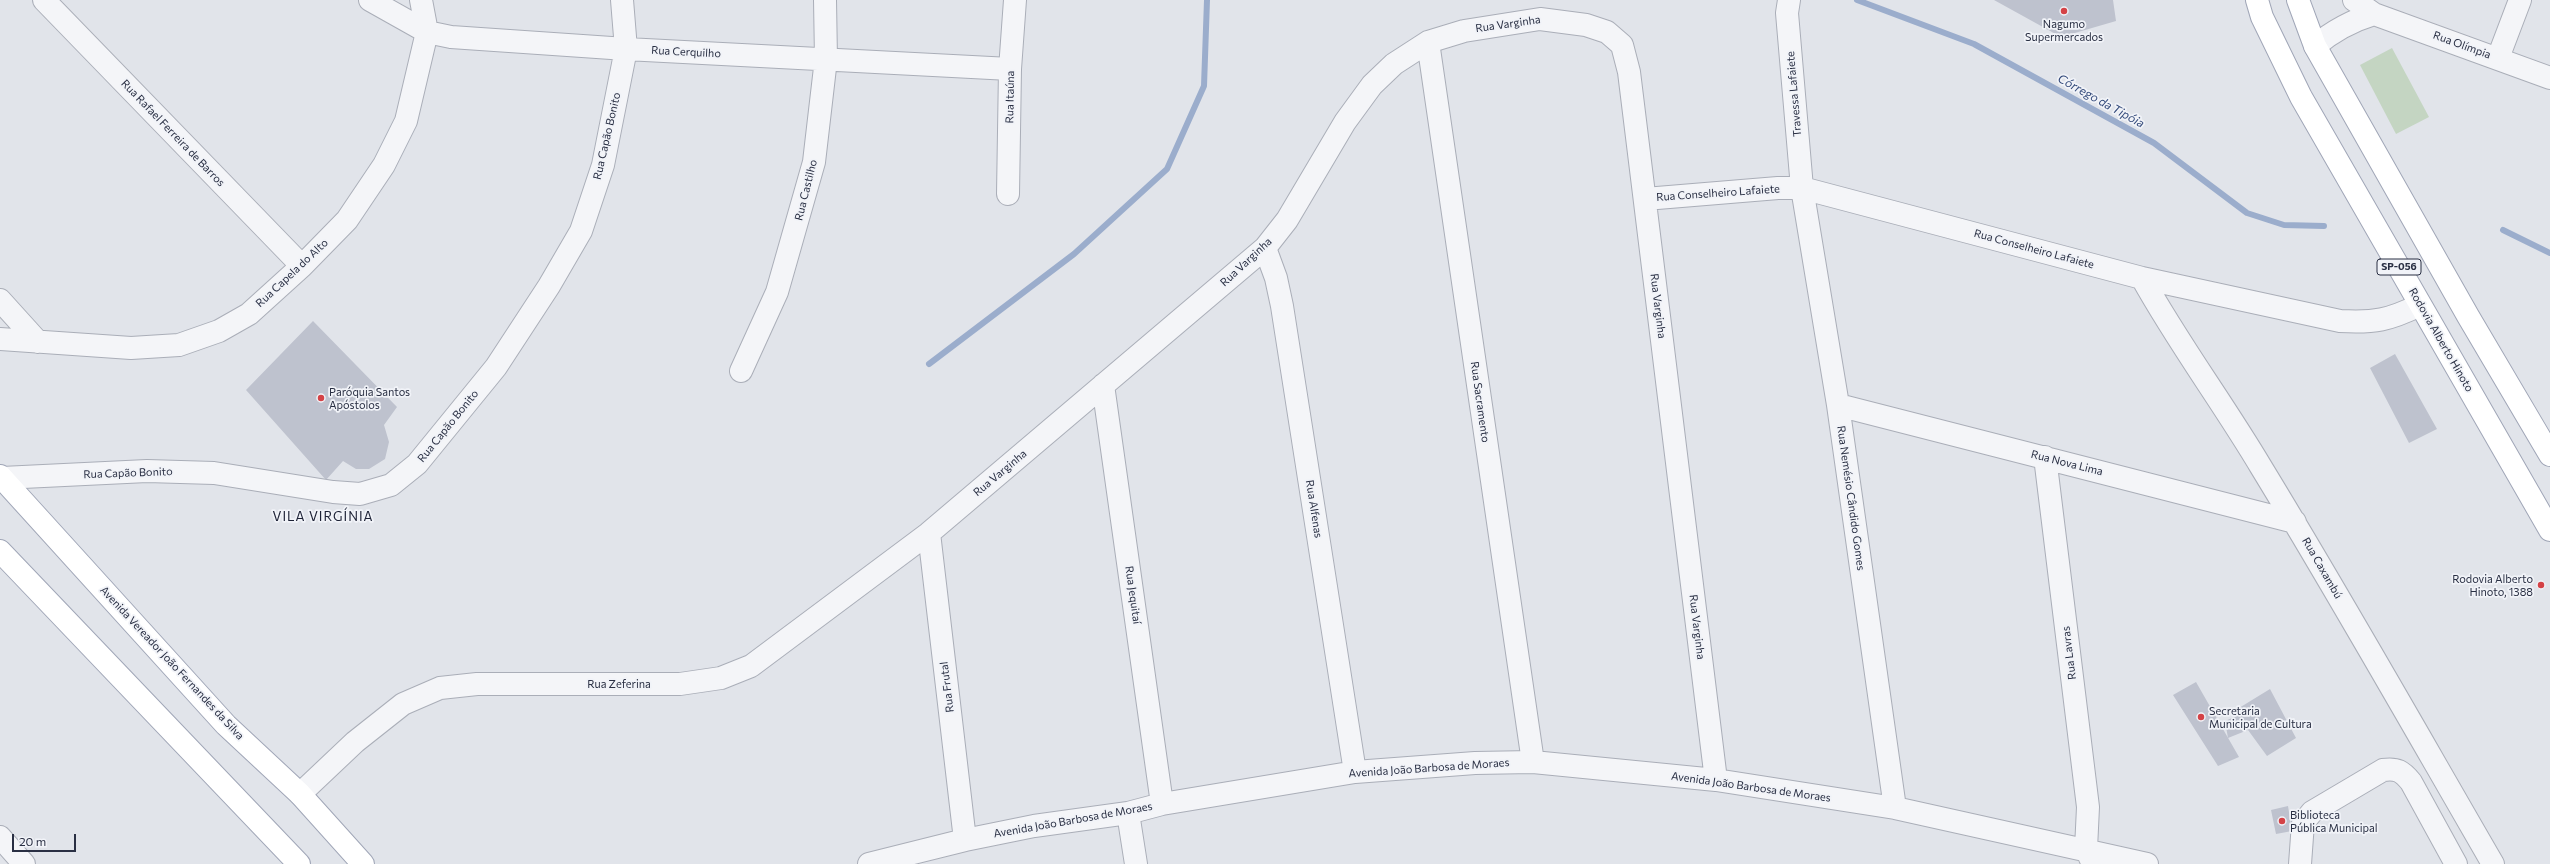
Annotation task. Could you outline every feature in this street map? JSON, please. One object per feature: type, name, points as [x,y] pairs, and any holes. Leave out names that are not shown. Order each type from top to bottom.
[{"type":"main road","name":"Rodovia Alberto Hinoto","points":[[2257,0],[2262,17],[2301,97],[2550,530]]},
{"type":"main road","name":"SP-056","points":[[2298,0],[2315,46],[2468,316],[2550,455]]},
{"type":"main road","name":"Avenida Vereador João Fernandes da Silva","points":[[1,477],[226,725],[300,794],[363,864]]},
{"type":"main road","points":[[0,551],[299,864]]},
{"type":"street","name":"Rua Rafael Ferreira de Barros","points":[[44,0],[302,266]]},
{"type":"street","name":"Rua Cerquilho","points":[[370,0],[427,32],[452,37],[626,49],[1010,69]]},
{"type":"street","name":"Rua Capela do Alto","points":[[0,339],[131,348],[179,345],[219,332],[249,314],[302,266],[347,220],[384,165],[406,121],[427,32],[421,0]]},
{"type":"street","name":"Rua Capão Bonito","points":[[1,477],[147,470],[214,473],[333,492],[360,494],[391,485],[417,464],[496,367],[550,286],[581,231],[603,165],[626,49],[622,0]]},
{"type":"street","name":"Rua Castilho","points":[[741,371],[777,292],[797,227],[814,162],[826,59],[825,0]]},
{"type":"street","name":"Rua Itaúna","points":[[1008,194],[1010,69],[1015,0]]},
{"type":"street","name":"Travessa Lafaiete","points":[[1789,0],[1787,13],[1802,188]]},
{"type":"street","name":"Rua Olímpia","points":[[2354,0],[2374,14],[2550,78]]},
{"type":"street","points":[[2498,58],[2520,0]]},
{"type":"street","points":[[2315,46],[2332,32],[2352,21],[2374,14]]},
{"type":"street","name":"Rua Varginha","points":[[929,534],[1265,248],[1287,220],[1345,122],[1372,84],[1394,64],[1428,42],[1464,31],[1540,19],[1586,25],[1607,32],[1622,45],[1629,72],[1716,780]]},
{"type":"street","name":"Rua Sacramento","points":[[1428,42],[1533,762]]},
{"type":"street","name":"Rua Conselheiro Lafaiete","points":[[1644,199],[1778,188],[1802,188],[2142,278],[2340,321],[2370,323],[2396,317],[2420,305]]},
{"type":"street","name":"Rua Nemésio Cândido Gomes","points":[[1802,188],[1838,406],[1895,808]]},
{"type":"street","name":"Rua Alfenas","points":[[1265,248],[1276,278],[1282,306],[1355,772]]},
{"type":"street","name":"Rua Caxambú","points":[[2142,278],[2164,318],[2232,419],[2295,522],[2493,864]]},
{"type":"street","points":[[0,300],[38,342]]},
{"type":"street","name":"Rua Jequitaí","points":[[1103,385],[1162,804]]},
{"type":"street","name":"Rua Nova Lima","points":[[1838,406],[2045,457],[2295,522]]},
{"type":"street","name":"Rua Lavras","points":[[2045,457],[2088,807],[2089,857]]},
{"type":"street","name":"Rua Zeferina","points":[[300,794],[355,742],[403,704],[440,688],[477,684],[680,684],[721,678],[751,666],[929,534]]},
{"type":"street","name":"Rua Frutal","points":[[929,534],[965,840]]},
{"type":"street","name":"Avenida João Barbosa de Moraes","points":[[869,864],[897,860],[965,840],[1034,826],[1128,813],[1162,804],[1355,772],[1475,763],[1533,762],[1716,780],[1895,808],[2089,857],[2147,864]]},
{"type":"street","points":[[2300,864],[2303,823],[2312,812],[2383,770],[2394,768],[2402,772],[2411,782],[2456,864]]},
{"type":"street","points":[[1128,813],[1136,864]]},
{"type":"street","points":[[0,837],[24,864]]},
{"type":"green space","points":[[2392,48],[2429,117],[2396,134],[2360,65]]},
{"type":"building","name":"Nagumo Supermercados","points":[[1994,0],[2113,0],[2116,21],[2061,37]]},
{"type":"building","name":"Paróquia Santos Apóstolos","points":[[313,321],[397,407],[384,425],[389,442],[385,459],[369,469],[356,469],[343,461],[326,480],[246,390]]},
{"type":"building","points":[[2395,354],[2437,429],[2409,443],[2370,368]]},
{"type":"building","name":"Secretaria Municipal de Cultura","points":[[2196,682],[2239,757],[2218,766],[2173,695]]},
{"type":"building","points":[[2270,689],[2296,738],[2267,756],[2248,730],[2228,738],[2225,721],[2239,715],[2239,708]]},
{"type":"building","name":"Biblioteca Pública Municipal","points":[[2288,806],[2292,831],[2276,834],[2271,810]]},
{"type":"waterway","points":[[929,364],[1074,254],[1167,169],[1204,86],[1207,0]]},
{"type":"waterway","name":"Córrego da Tipóia","points":[[1857,0],[1974,44],[2154,143],[2247,213],[2284,225],[2324,226]]},
{"type":"waterway","points":[[2503,230],[2550,253]]},
{"type":"place","name":"Nagumo Supermercados","points":[[2064,11]]},
{"type":"place","name":"Paróquia Santos Apóstolos","points":[[321,398]]},
{"type":"place","name":"Rodovia Alberto Hinoto, 1388","points":[[2541,585]]},
{"type":"place","name":"Secretaria Municipal de Cultura","points":[[2201,717]]},
{"type":"place","name":"Biblioteca Pública Municipal","points":[[2282,821]]},
{"type":"district","name":"VILA VIRGÍNIA","points":[[323,517]]}]
